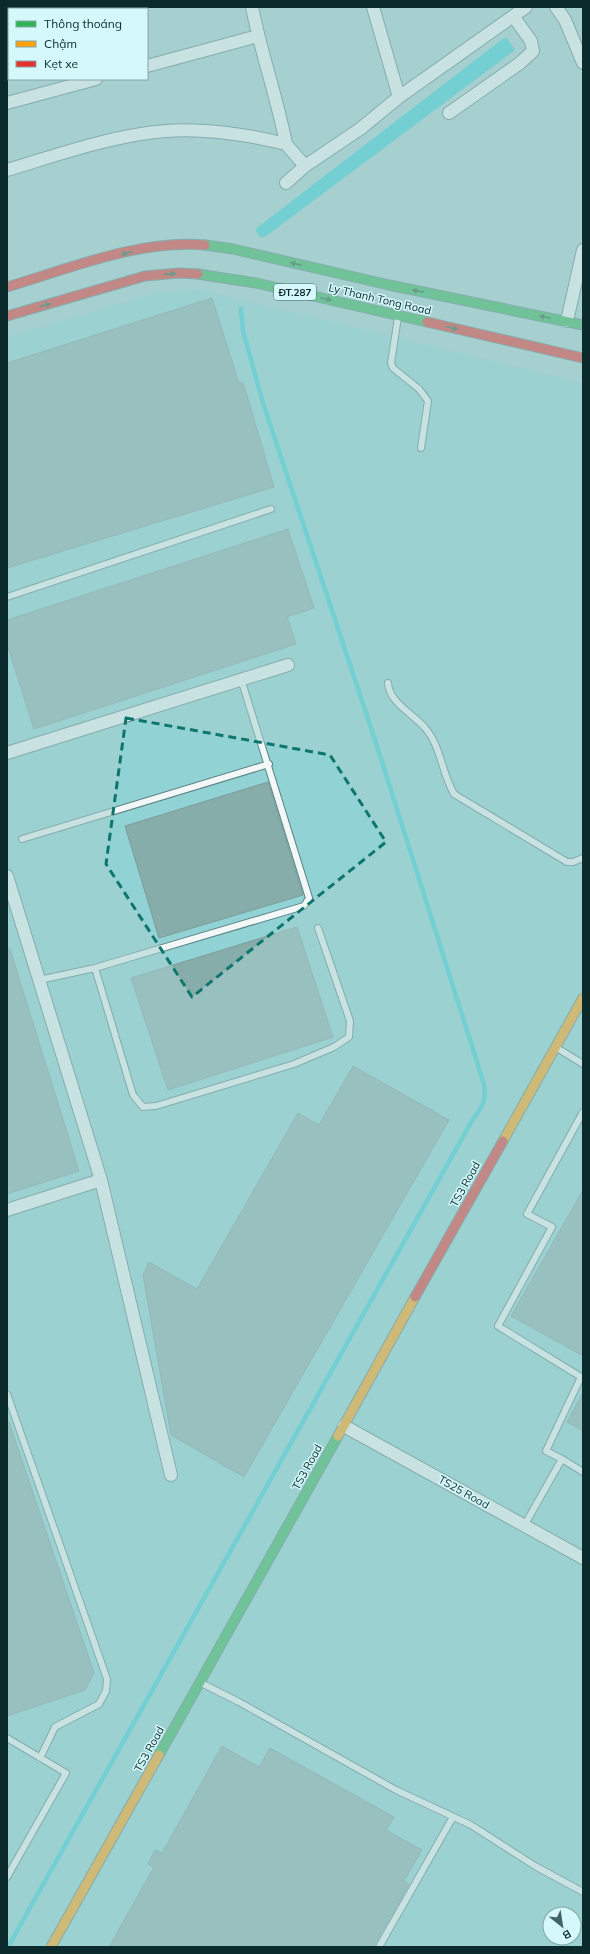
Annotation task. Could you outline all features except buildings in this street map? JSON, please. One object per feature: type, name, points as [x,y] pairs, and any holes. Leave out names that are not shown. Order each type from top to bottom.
[{"type":"main road","name":"Ly Thanh Tong Road","points":[[7,286],[147,248],[180,244],[208,244],[233,249],[388,289],[583,325]]},
{"type":"main road","name":"Ly Thanh Tong Road","points":[[7,316],[146,276],[179,273],[200,274],[385,309],[398,315],[583,358]]},
{"type":"main road","name":"TS3 Road","points":[[51,1947],[583,998]]},
{"type":"street","points":[[252,7],[286,144],[305,166]]},
{"type":"street","points":[[373,7],[399,97]]},
{"type":"street","points":[[286,183],[305,166],[360,129],[399,97],[526,7]]},
{"type":"street","points":[[556,7],[565,20],[583,63]]},
{"type":"street","points":[[449,113],[520,63],[533,51],[531,41],[513,16]]},
{"type":"street","points":[[148,66],[258,36]]},
{"type":"street","points":[[7,103],[92,80]]},
{"type":"street","points":[[7,170],[90,146],[166,131],[242,136],[286,144]]},
{"type":"street","points":[[566,321],[583,250]]},
{"type":"street","points":[[7,753],[288,664]]},
{"type":"street","points":[[7,876],[101,1180],[171,1475]]},
{"type":"street","points":[[7,1210],[101,1180]]},
{"type":"street","name":"TS25 Road","points":[[344,1426],[583,1558]]},
{"type":"lane","points":[[398,315],[391,363],[393,368],[418,388],[428,401],[422,448]]},
{"type":"lane","points":[[7,597],[271,509]]},
{"type":"lane","points":[[39,980],[95,968],[304,906],[308,902],[309,898],[269,764],[241,679]]},
{"type":"lane","points":[[388,683],[388,690],[394,698],[427,730],[435,745],[447,782],[454,794],[566,862],[573,862],[583,858]]},
{"type":"lane","points":[[22,839],[269,764]]},
{"type":"lane","points":[[95,968],[132,1095],[143,1107],[156,1106],[294,1064],[334,1047],[349,1037],[350,1021],[318,928]]},
{"type":"lane","points":[[556,1047],[583,1064]]},
{"type":"lane","points":[[583,1112],[528,1214],[552,1227],[498,1326],[581,1377],[546,1451],[583,1472]]},
{"type":"lane","points":[[7,1394],[107,1679],[106,1691],[99,1704],[55,1727],[40,1758]]},
{"type":"lane","points":[[524,1526],[562,1460]]},
{"type":"lane","points":[[200,1682],[239,1702],[396,1790],[472,1825],[535,1866],[583,1892]]},
{"type":"lane","points":[[7,1738],[66,1773],[7,1878]]},
{"type":"lane","points":[[379,1947],[453,1817]]},
{"type":"highlighted area","points":[[126,718],[330,755],[386,842],[192,997],[106,864]]},
{"type":"shaded area","points":[[198,289],[583,383],[583,1947],[7,1947],[7,337],[156,293]]},
{"type":"water","points":[[504,38],[507,38],[515,50],[269,234],[262,238],[258,235],[256,229],[262,224]]},
{"type":"waterway","points":[[8,1947],[484,1101],[485,1092],[483,1081],[377,746],[263,403],[243,331],[241,309]]},
{"type":"traffic: fast","points":[[205,245],[233,249],[389,285],[583,325]]},
{"type":"traffic: fast","points":[[198,274],[256,283],[427,322]]},
{"type":"traffic: fast","points":[[159,1755],[338,1436]]},
{"type":"traffic: slow","points":[[503,1141],[583,998]]},
{"type":"traffic: slow","points":[[338,1436],[415,1297]]},
{"type":"traffic: slow","points":[[51,1947],[159,1755]]},
{"type":"traffic: jam","points":[[7,287],[79,264],[130,251],[155,246],[180,244],[205,245]]},
{"type":"traffic: jam","points":[[7,316],[145,276],[179,273],[198,274]]},
{"type":"traffic: jam","points":[[427,322],[583,358]]},
{"type":"traffic: jam","points":[[415,1297],[503,1141]]}]
